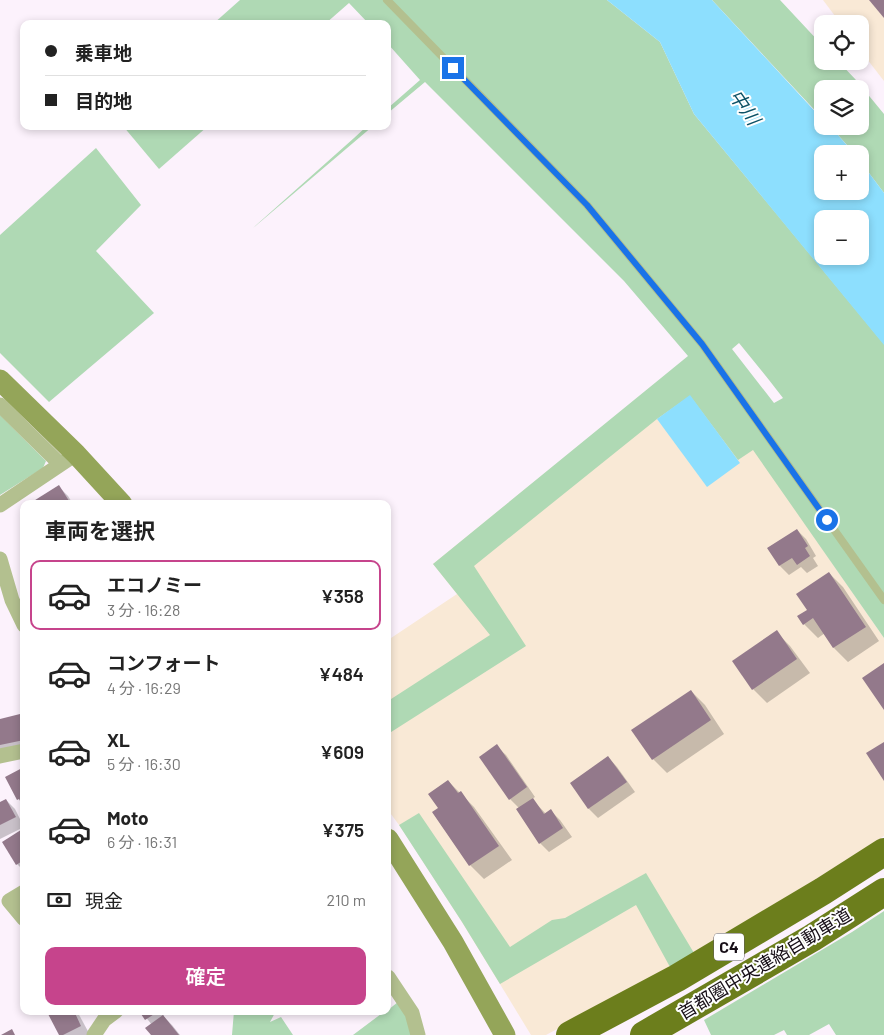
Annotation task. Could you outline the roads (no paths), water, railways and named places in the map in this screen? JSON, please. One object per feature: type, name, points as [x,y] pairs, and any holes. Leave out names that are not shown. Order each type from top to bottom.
[{"type":"highway","name":"首都圏中央連絡自動車道","points":[[570,1035],[677,978],[823,891],[884,852]]},
{"type":"highway","name":"首都圏中央連絡自動車道","points":[[644,1035],[812,938],[884,892]]},
{"type":"street","points":[[0,380],[68,459]]},
{"type":"street","points":[[0,405],[117,500]]},
{"type":"street","points":[[0,505],[68,459]]},
{"type":"street","points":[[0,559],[6,600],[20,619]]},
{"type":"street","points":[[0,756],[20,752]]},
{"type":"street","points":[[391,844],[453,942],[506,1035]]},
{"type":"street","points":[[20,895],[5,904],[20,916]]},
{"type":"street","points":[[391,982],[412,1013],[418,1035]]},
{"type":"street","points":[[94,1035],[105,1015]]},
{"type":"lane","points":[[387,0],[587,205],[689,328],[884,600]]},
{"type":"water","name":"中川","points":[[607,0],[712,0],[814,110],[814,135],[838,135],[847,145],[814,145],[814,200],[869,200],[869,173],[884,193],[884,345],[818,265],[869,265],[869,210],[814,210],[814,260],[694,114],[660,42]]},
{"type":"water","points":[[690,395],[740,463],[707,487],[657,419]]}]
